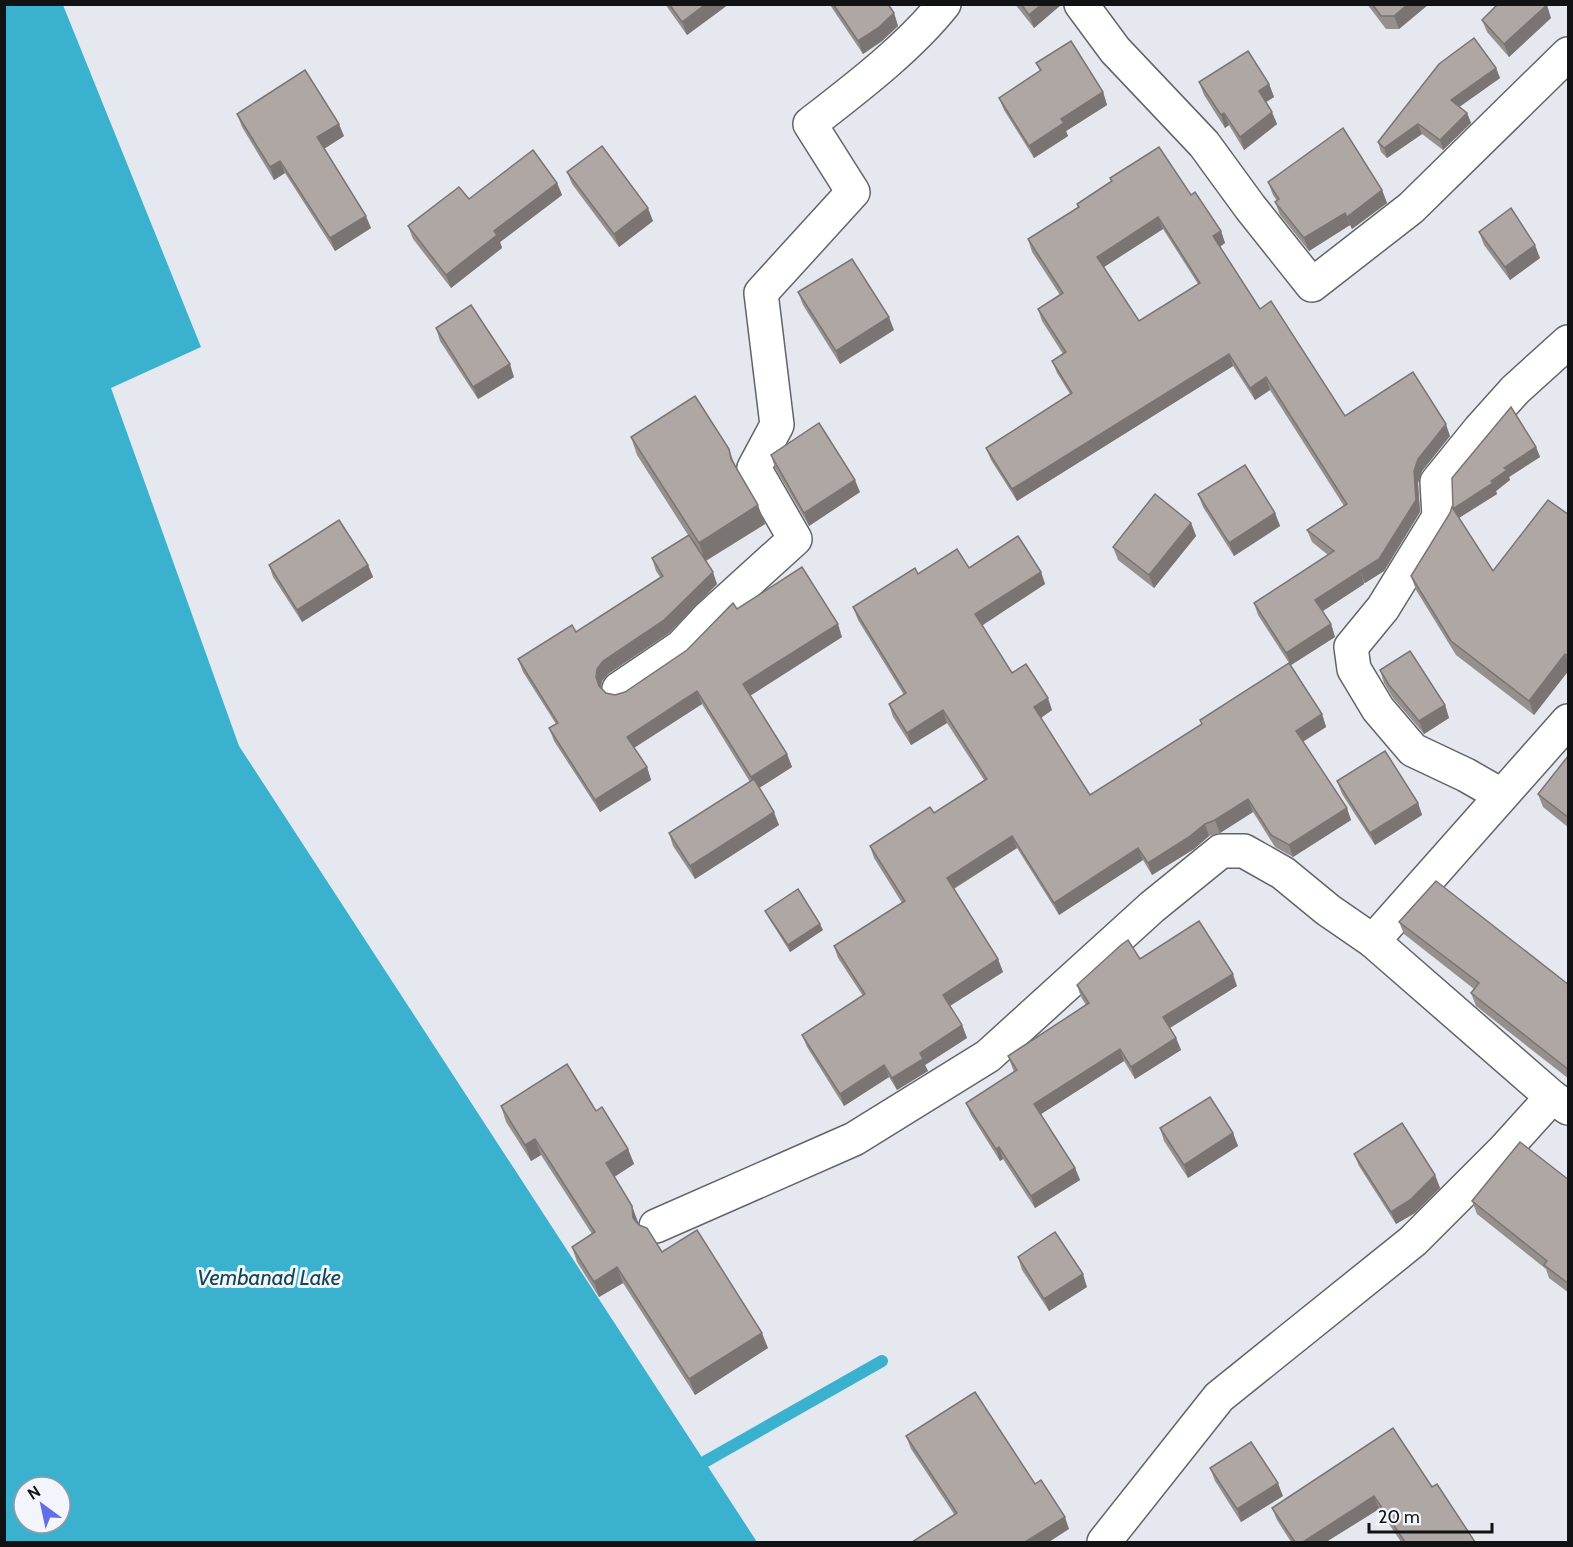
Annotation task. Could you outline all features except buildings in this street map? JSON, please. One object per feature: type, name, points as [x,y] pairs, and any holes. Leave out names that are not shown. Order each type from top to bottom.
[{"type":"street","points":[[620,689],[681,647],[708,618],[795,539],[754,468],[777,425],[761,293],[853,192],[810,124],[852,91],[930,22],[944,4]]},
{"type":"street","points":[[1081,4],[1114,50],[1204,144],[1312,285],[1411,208],[1569,54]]},
{"type":"street","points":[[1501,795],[1466,775],[1413,750],[1378,709],[1354,669],[1351,647],[1383,608],[1439,517],[1437,482],[1515,390],[1569,342]]},
{"type":"street","points":[[1373,941],[1569,721]]},
{"type":"street","points":[[656,1226],[854,1139],[988,1056],[1152,907],[1221,851],[1244,851],[1283,873],[1328,910],[1373,941],[1560,1102],[1503,1151],[1413,1241],[1219,1397],[1104,1542]]},
{"type":"water","name":"Vembanad Lake","points":[[4,5],[63,5],[201,347],[111,388],[239,746],[757,1542],[5,1542]]},
{"type":"waterway","points":[[692,1469],[882,1361]]}]
